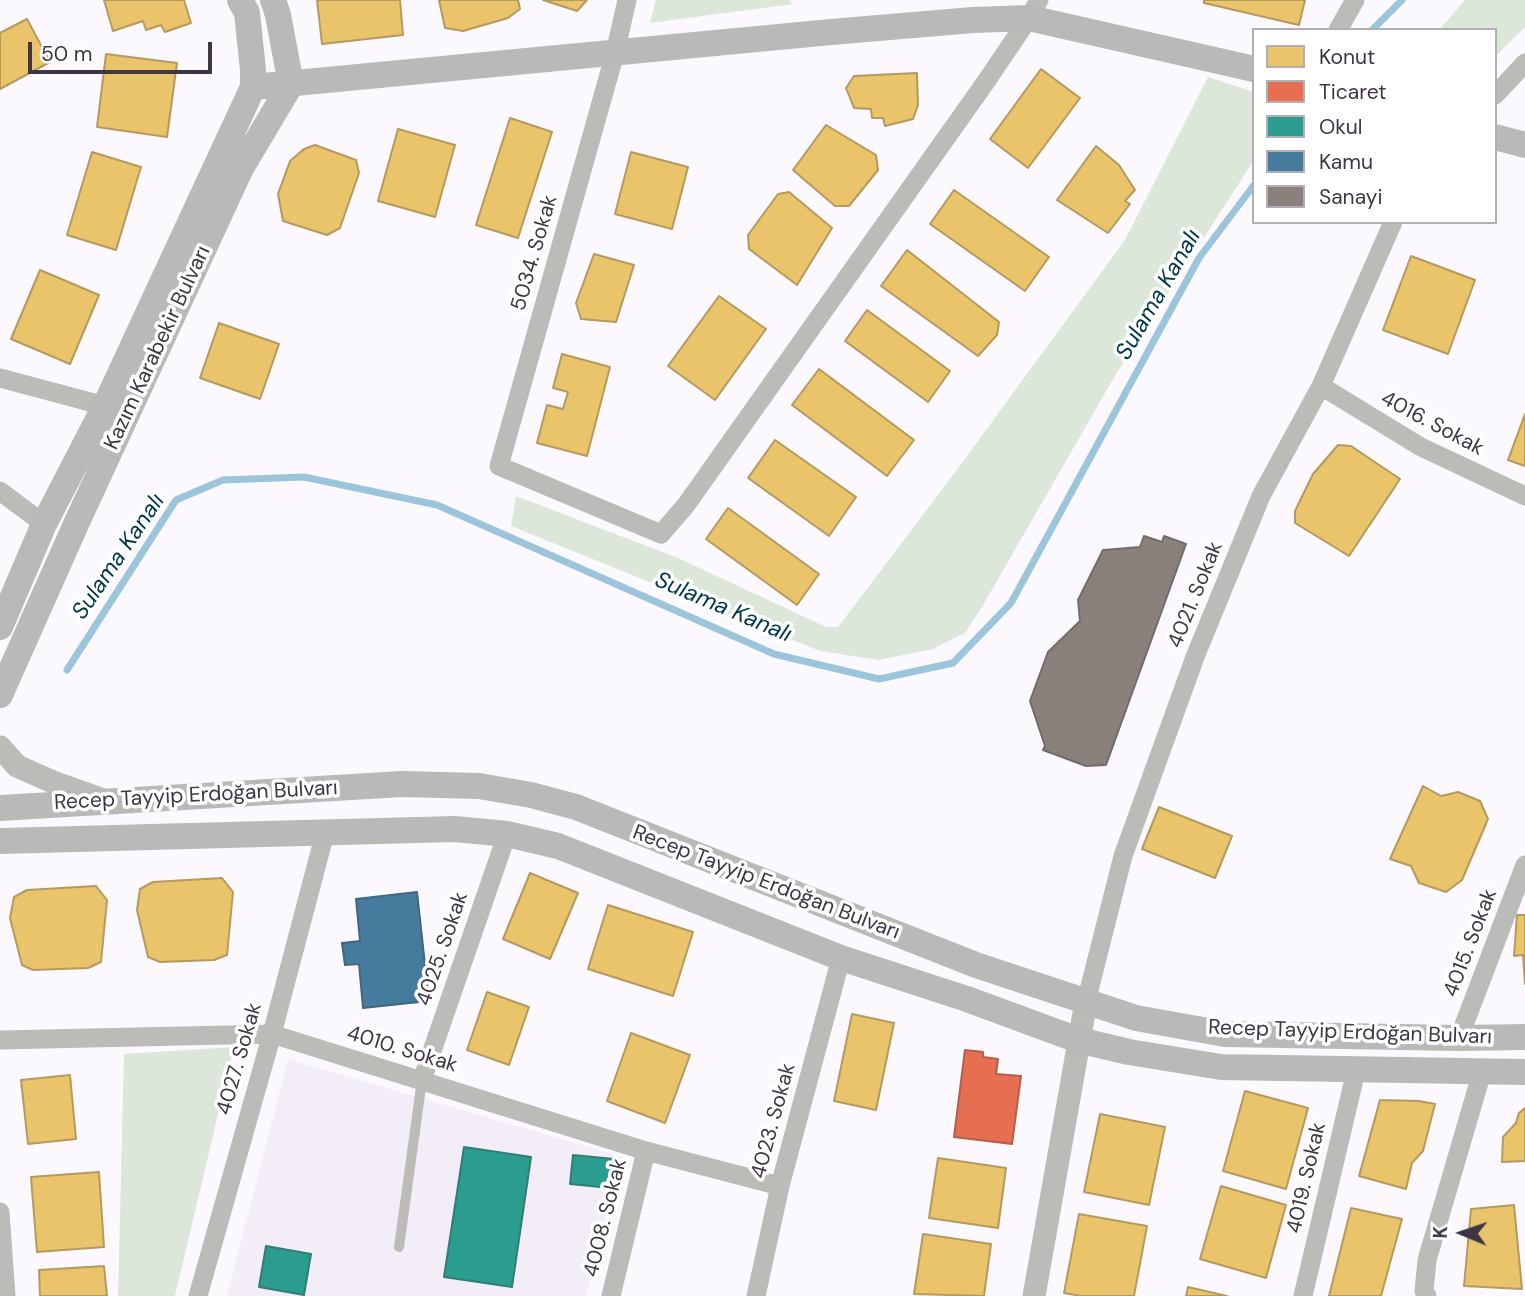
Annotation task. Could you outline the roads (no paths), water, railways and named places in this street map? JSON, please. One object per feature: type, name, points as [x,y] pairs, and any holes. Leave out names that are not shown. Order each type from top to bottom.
[{"type":"main road","name":"Kazım Karabekir Bulvarı","points":[[0,695],[253,87],[247,13],[240,0]]},
{"type":"main road","points":[[273,0],[291,84]]},
{"type":"main road","points":[[253,87],[973,20],[1034,9],[1252,68]]},
{"type":"main road","name":"Kazım Karabekir Bulvarı","points":[[0,627],[44,524],[118,407],[242,168],[291,84]]},
{"type":"main road","points":[[1497,137],[1525,145]]},
{"type":"main road","name":"Recep Tayyip Erdoğan Bulvarı","points":[[0,808],[402,784],[480,786],[531,795],[576,807],[976,965],[1136,1018],[1225,1034],[1525,1037]]},
{"type":"main road","name":"Recep Tayyip Erdoğan Bulvarı","points":[[0,841],[455,829],[507,834],[558,846],[841,958],[967,999],[1078,1040],[1129,1052],[1221,1067],[1525,1072]]},
{"type":"street","name":"5034. Sokak","points":[[627,0],[615,53],[499,466],[661,534],[686,505],[1034,9]]},
{"type":"street","points":[[1339,28],[1354,0]]},
{"type":"street","points":[[1497,93],[1525,63]]},
{"type":"street","name":"4021. Sokak","points":[[1086,1002],[1123,856],[1195,657],[1261,496],[1321,386],[1392,224]]},
{"type":"street","points":[[0,378],[118,407]]},
{"type":"street","name":"4016. Sokak","points":[[1321,386],[1421,447],[1525,496]]},
{"type":"street","points":[[0,491],[44,524]]},
{"type":"street","points":[[0,747],[17,766],[52,782],[107,801]]},
{"type":"street","name":"4027. Sokak","points":[[198,1296],[325,833]]},
{"type":"street","name":"4025. Sokak","points":[[422,1080],[507,834]]},
{"type":"street","name":"4015. Sokak","points":[[1459,1038],[1525,865]]},
{"type":"street","name":"4023. Sokak","points":[[756,1296],[780,1186],[841,958]]},
{"type":"street","points":[[1034,1296],[1086,1002]]},
{"type":"street","name":"4010. Sokak","points":[[0,1040],[271,1034],[646,1151],[780,1186]]},
{"type":"street","name":"4019. Sokak","points":[[1303,1296],[1356,1071]]},
{"type":"street","points":[[1427,1296],[1424,1291],[1427,1260],[1482,1072]]},
{"type":"street","name":"4008. Sokak","points":[[611,1296],[646,1151]]},
{"type":"street","points":[[0,1212],[6,1296]]},
{"type":"lane","points":[[399,1247],[422,1080]]},
{"type":"waterway","name":"Sulama Kanalı","points":[[1374,28],[1402,0]]},
{"type":"waterway","name":"Sulama Kanalı","points":[[67,670],[176,500],[223,480],[304,477],[437,505],[774,654],[879,679],[953,663],[1011,603],[1199,258],[1252,188]]}]
